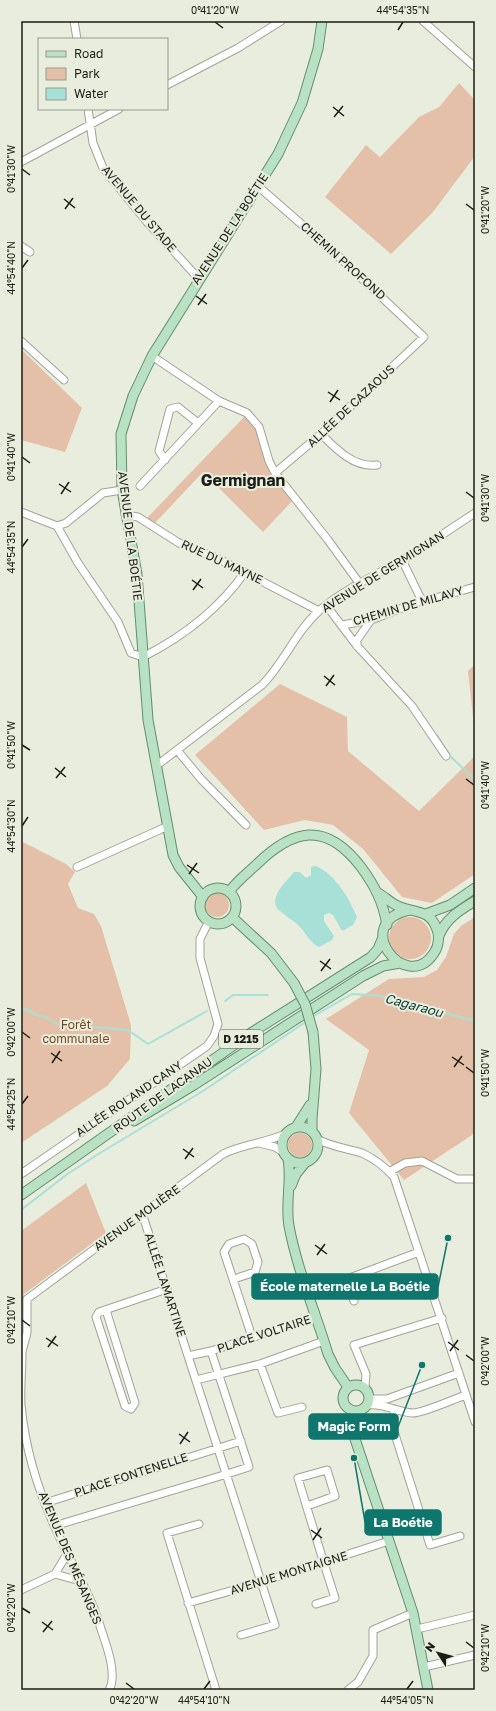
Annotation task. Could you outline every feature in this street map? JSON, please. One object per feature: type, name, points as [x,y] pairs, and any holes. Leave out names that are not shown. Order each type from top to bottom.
[{"type":"main road","name":"AVENUE DE LA BOÉTIE","points":[[203,898],[179,867],[174,855],[156,766],[148,720],[137,574],[125,514],[122,490],[121,434],[133,396],[152,356],[198,279],[259,187],[278,154],[302,103],[318,49],[322,21]]},
{"type":"main road","points":[[229,892],[277,846],[295,837],[315,835],[334,841],[346,850],[367,875],[378,893],[387,925]]},
{"type":"main road","points":[[215,888],[225,889],[229,892],[235,901],[235,912],[232,917],[229,920],[219,924],[209,921],[202,913],[201,903],[206,893],[215,888]]},
{"type":"main road","points":[[378,893],[396,906],[426,914],[450,905],[475,888]]},
{"type":"main road","points":[[410,910],[401,912],[394,916],[387,925],[383,936],[387,952],[393,959],[400,964],[409,966],[427,960],[433,954],[437,946],[442,926],[475,901]]},
{"type":"main road","points":[[426,914],[437,928],[439,937]]},
{"type":"main road","points":[[232,917],[271,953],[294,983],[305,1004],[313,1032],[316,1069],[313,1100],[316,1153],[314,1158],[305,1163],[296,1174],[289,1195]]},
{"type":"main road","name":"ROUTE DE LACANAU","points":[[21,1195],[97,1143],[251,1033],[371,957],[378,949],[383,936]]},
{"type":"main road","name":"ROUTE DE LACANAU","points":[[97,1143],[194,1085],[362,976],[383,966],[400,964]]},
{"type":"main road","points":[[313,1100],[296,1127],[286,1134],[282,1143],[286,1156],[289,1195],[289,1224],[295,1252],[324,1341],[334,1368],[348,1387]]},
{"type":"main road","points":[[296,1127],[302,1127],[315,1135]]},
{"type":"main road","points":[[286,1156],[299,1163],[305,1163]]},
{"type":"main road","points":[[357,1384],[365,1387],[368,1390],[368,1402],[362,1410],[355,1411],[347,1407],[343,1399],[343,1394],[348,1387],[357,1384]]},
{"type":"main road","points":[[355,1411],[355,1439],[413,1613],[428,1690]]},
{"type":"street","points":[[74,21],[77,38]]},
{"type":"street","points":[[168,84],[238,48],[281,21]]},
{"type":"street","points":[[423,21],[475,67]]},
{"type":"street","name":"AVENUE DU STADE","points":[[88,110],[93,144],[103,168],[147,222],[198,279]]},
{"type":"street","points":[[21,162],[116,110]]},
{"type":"street","name":"CHEMIN PROFOND","points":[[259,187],[340,258],[424,336]]},
{"type":"street","points":[[21,246],[30,252]]},
{"type":"street","name":"ALLÉE DE CAZAOUS","points":[[275,473],[321,434],[424,336]]},
{"type":"street","points":[[21,341],[64,380]]},
{"type":"street","points":[[152,356],[219,401],[247,413],[259,427],[269,461],[275,473],[328,540],[360,584]]},
{"type":"street","points":[[140,486],[219,401]]},
{"type":"street","points":[[165,460],[159,451],[170,409],[178,406],[198,423]]},
{"type":"street","points":[[321,434],[339,453],[367,466],[377,465]]},
{"type":"street","points":[[57,526],[66,523],[103,493],[122,490]]},
{"type":"street","points":[[21,512],[57,526],[78,563],[118,622],[131,653],[143,656],[185,632],[216,605],[238,582],[245,572]]},
{"type":"street","name":"AVENUE DE GERMIGNAN","points":[[156,766],[262,685],[275,672],[305,628],[326,605],[402,560],[475,512]]},
{"type":"street","name":"RUE DU MAYNE","points":[[125,514],[138,517],[179,543],[217,558],[319,611]]},
{"type":"street","points":[[402,560],[420,597],[423,600]]},
{"type":"street","name":"CHEMIN DE MILAVY","points":[[342,625],[370,620],[423,600],[428,600],[475,587]]},
{"type":"street","points":[[326,605],[357,646],[412,706],[446,756]]},
{"type":"street","points":[[357,646],[357,640],[362,630],[370,620]]},
{"type":"street","points":[[177,750],[201,779],[246,825]]},
{"type":"street","points":[[77,867],[168,826]]},
{"type":"street","name":"ALLÉE ROLAND CANY","points":[[21,1174],[206,1046],[214,1036],[218,1024],[200,958],[200,939],[209,921]]},
{"type":"street","name":"AVENUE MOLIÈRE","points":[[27,1299],[224,1154],[251,1144],[286,1134]]},
{"type":"street","points":[[315,1135],[333,1147],[363,1154],[389,1172],[394,1178],[442,1318],[475,1422]]},
{"type":"street","name":"AVENUE MOLIÈRE","points":[[251,1144],[271,1146],[286,1156]]},
{"type":"street","points":[[389,1172],[405,1163],[422,1161],[457,1179],[475,1179]]},
{"type":"street","name":"ALLÉE LAMARTINE","points":[[142,1214],[275,1625],[241,1635]]},
{"type":"street","points":[[234,1279],[255,1272],[258,1262],[252,1244],[244,1239],[229,1244],[224,1252],[252,1337]]},
{"type":"street","points":[[354,1301],[347,1279],[419,1252]]},
{"type":"street","points":[[106,1310],[135,1403],[131,1409],[125,1406],[96,1317],[99,1312],[167,1289]]},
{"type":"street","name":"AVENUE DES MÉSANGES","points":[[27,1299],[27,1332],[22,1354],[21,1403],[27,1446],[54,1526],[98,1619],[111,1662],[112,1685],[109,1690]]},
{"type":"street","name":"PLACE VOLTAIRE","points":[[188,1356],[211,1351],[316,1317]]},
{"type":"street","points":[[365,1387],[366,1374],[354,1345],[442,1318]]},
{"type":"street","points":[[196,1380],[260,1364],[324,1341]]},
{"type":"street","points":[[54,1526],[249,1467],[211,1351]]},
{"type":"street","points":[[260,1364],[278,1413],[302,1407]]},
{"type":"street","points":[[368,1402],[387,1399],[459,1373]]},
{"type":"street","points":[[368,1402],[380,1404],[395,1410],[414,1413],[466,1395]]},
{"type":"street","points":[[395,1410],[392,1425],[430,1545],[460,1536]]},
{"type":"street","name":"PLACE FONTENELLE","points":[[45,1503],[241,1441]]},
{"type":"street","points":[[307,1506],[336,1496],[327,1470],[298,1478],[335,1598],[316,1604]]},
{"type":"street","points":[[199,1524],[167,1533],[216,1690]]},
{"type":"street","name":"AVENUE MONTAIGNE","points":[[188,1603],[262,1582],[389,1541]]},
{"type":"street","points":[[21,1590],[55,1574],[67,1554]]},
{"type":"street","points":[[55,1574],[80,1581]]},
{"type":"street","points":[[348,1690],[358,1682],[373,1656],[373,1630],[413,1613]]},
{"type":"street","points":[[417,1629],[475,1615]]},
{"type":"street","points":[[424,1667],[475,1655]]},
{"type":"green space","points":[[459,83],[475,100],[475,156],[433,212],[391,254],[325,197],[366,145],[380,157],[419,117],[439,107]]},
{"type":"green space","points":[[21,349],[82,408],[65,452],[21,440]]},
{"type":"green space","points":[[246,415],[257,430],[293,500],[263,532],[203,472],[155,523],[147,518]]},
{"type":"green space","points":[[475,664],[475,735],[468,671]]},
{"type":"green space","points":[[280,684],[347,717],[348,751],[419,811],[475,756],[475,874],[432,903],[402,897],[363,849],[333,825],[305,820],[264,830],[195,755]]},
{"type":"green space","name":"Forêt communale","points":[[21,841],[66,864],[75,872],[68,884],[78,908],[94,914],[101,926],[131,1025],[130,1059],[107,1086],[21,1143]]},
{"type":"green space","points":[[217,893],[222,894],[228,900],[228,910],[222,916],[217,917],[212,916],[206,910],[205,905],[206,900],[212,894]]},
{"type":"green space","points":[[410,917],[425,923],[431,938],[425,953],[410,959],[395,953],[389,938],[395,923]]},
{"type":"green space","points":[[475,917],[475,1133],[404,1180],[349,1113],[369,1050],[326,1019],[389,979],[424,977],[437,970],[446,957],[454,934],[461,926]]},
{"type":"green space","points":[[300,1133],[309,1136],[312,1145],[309,1154],[300,1157],[291,1154],[288,1145],[291,1136]]},
{"type":"green space","points":[[86,1183],[106,1233],[24,1294],[21,1321],[21,1231]]},
{"type":"water","points":[[316,866],[329,875],[341,887],[357,917],[353,925],[342,931],[333,915],[329,913],[324,915],[324,921],[334,936],[332,940],[319,947],[311,941],[297,924],[278,909],[275,899],[283,884],[294,872],[300,872],[306,878],[311,875],[311,867]]},
{"type":"waterway","points":[[437,735],[450,756],[475,780]]},
{"type":"waterway","name":"Cagaraou","points":[[312,1017],[352,994],[381,996],[475,1021]]},
{"type":"waterway","points":[[225,1001],[233,995],[268,995]]},
{"type":"waterway","points":[[21,1007],[39,1016],[46,1017],[62,1027],[71,1025],[128,1030],[148,1044],[207,1011]]},
{"type":"waterway","points":[[21,1210],[66,1175],[203,1091],[307,1021]]},
{"type":"place","name":"École maternelle La Boétie","points":[[448,1238]]},
{"type":"place","name":"Magic Form","points":[[422,1365]]},
{"type":"place","name":"La Boétie","points":[[354,1458]]},
{"type":"district","name":"Germignan","points":[[243,480]]}]
